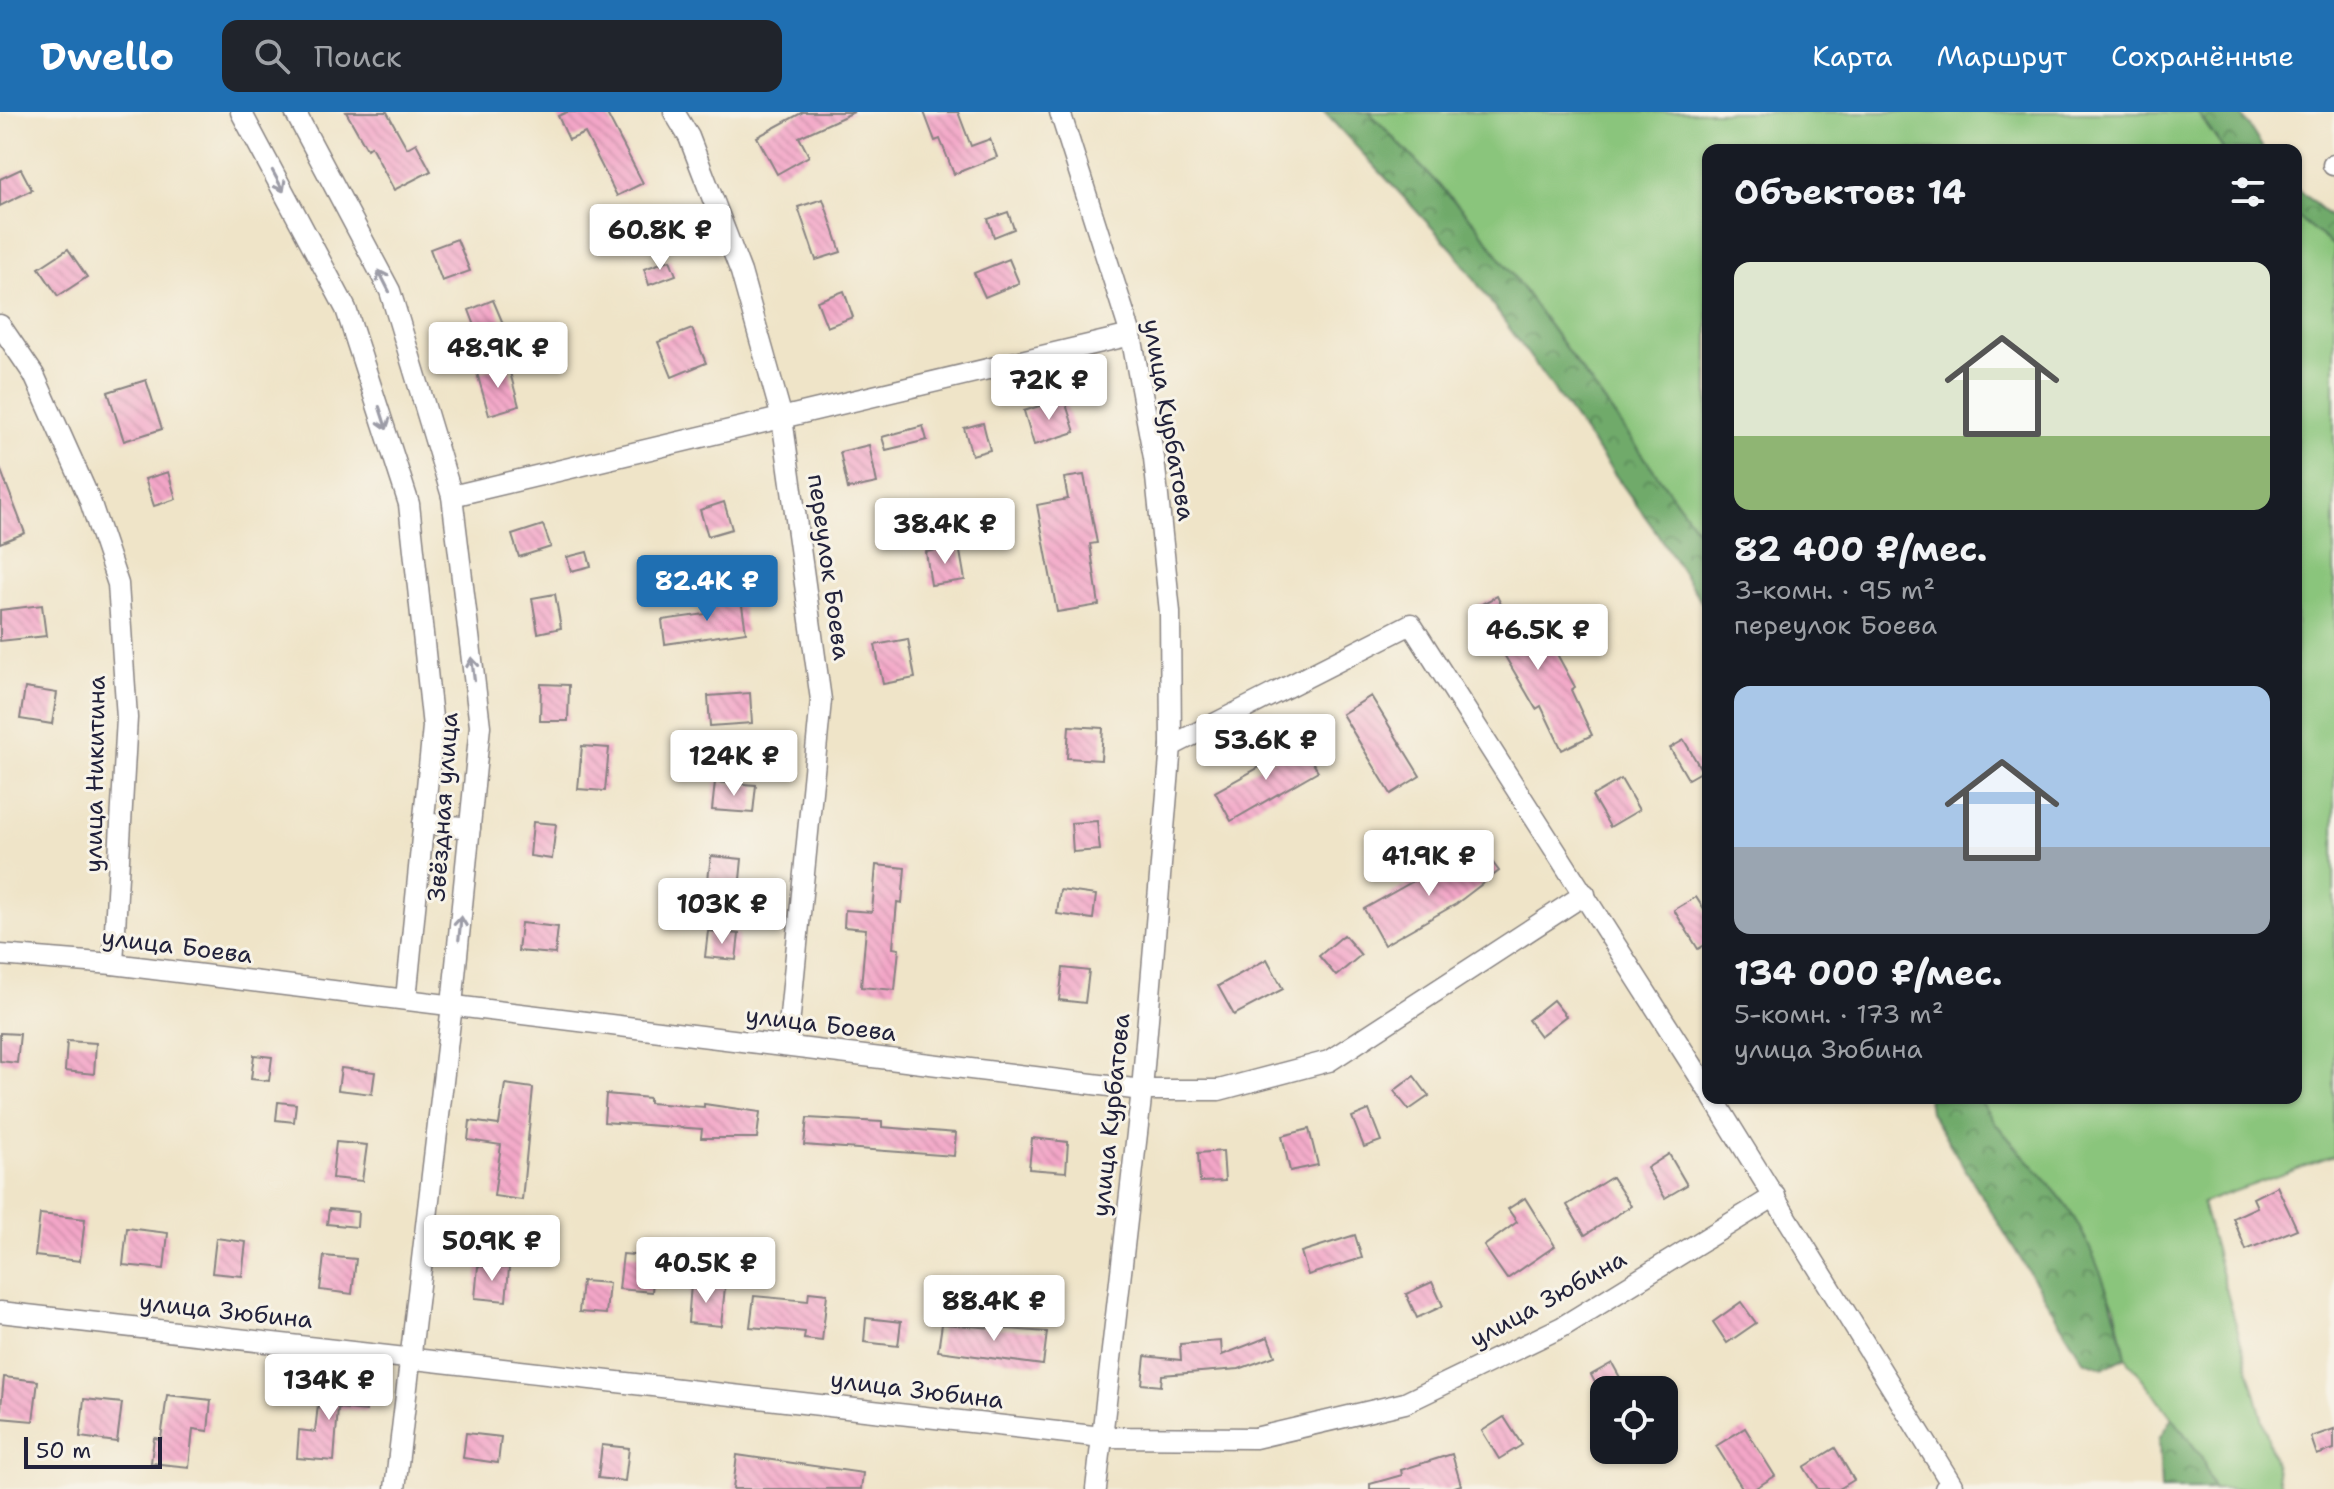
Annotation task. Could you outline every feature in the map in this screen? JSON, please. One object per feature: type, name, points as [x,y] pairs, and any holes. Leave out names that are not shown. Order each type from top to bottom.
[{"type":"street","name":"Звёздная улица","points":[[241,112],[346,309],[404,481],[433,727],[406,999]]},
{"type":"street","name":"Звёздная улица","points":[[295,112],[390,291],[452,496],[480,726],[452,1005],[395,1489]]},
{"type":"street","name":"переулок Боева","points":[[674,112],[689,137],[741,272],[782,418],[821,700],[787,1046]]},
{"type":"street","name":"улица Курбатова","points":[[1060,112],[1131,335],[1154,458],[1170,612],[1171,746],[1142,1090],[1096,1489]]},
{"type":"street","name":"улица Никитина","points":[[0,325],[34,375],[89,498],[118,584],[127,718],[113,964]]},
{"type":"street","points":[[452,496],[1131,335]]},
{"type":"street","points":[[1171,746],[1411,624],[1702,1080]]},
{"type":"street","points":[[423,823],[470,828]]},
{"type":"street","name":"улица Боева","points":[[0,955],[113,964],[1142,1090],[1219,1090],[1329,1061],[1585,894]]},
{"type":"street","points":[[1717,1104],[1948,1487]]},
{"type":"street","name":"улица Зюбина","points":[[0,1312],[1102,1437],[1255,1438],[1405,1403],[1562,1327],[1775,1196]]},
{"type":"green space","points":[[1324,112],[1369,112],[1475,223],[1702,537],[1702,603],[1657,533],[1453,250]]},
{"type":"green space","points":[[1369,112],[2197,112],[2220,144],[1702,144],[1702,537],[1475,223]]},
{"type":"green space","points":[[2197,112],[2240,112],[2260,144],[2220,144]]},
{"type":"green space","points":[[2302,193],[2334,220],[2334,246],[2302,221]]},
{"type":"green space","points":[[2302,221],[2334,246],[2334,1156],[2202,1203],[2282,1489],[2213,1489],[2201,1456],[2126,1357],[2115,1306],[1982,1104],[2302,1104]]},
{"type":"green space","points":[[1929,1104],[1982,1104],[2057,1194],[2078,1224],[2096,1261],[2117,1320],[2126,1357],[2104,1368],[2083,1360],[1930,1112]]},
{"type":"green space","points":[[2172,1417],[2201,1456],[2213,1489],[2161,1489],[2159,1439]]},
{"type":"building","points":[[346,112],[387,112],[407,148],[416,143],[431,171],[394,190],[371,146],[367,149]]},
{"type":"building","points":[[567,112],[606,112],[643,183],[617,196],[585,133],[569,140],[558,116]]},
{"type":"building","points":[[803,112],[854,112],[799,137],[809,156],[777,174],[757,137]]},
{"type":"building","points":[[924,112],[958,112],[971,146],[990,139],[997,157],[954,174],[940,139],[935,141]]},
{"type":"building","points":[[21,169],[32,190],[0,206],[0,179]]},
{"type":"building","points":[[823,199],[841,252],[816,260],[798,207]]},
{"type":"building","points":[[1008,212],[1014,229],[994,237],[988,219]]},
{"type":"building","points":[[457,239],[470,271],[442,281],[430,249]]},
{"type":"building","points":[[68,249],[87,277],[58,296],[39,268]]},
{"type":"building","points":[[1009,259],[1019,283],[985,297],[974,273]]},
{"type":"building","points":[[670,260],[676,275],[649,285],[644,269]]},
{"type":"building","points":[[844,291],[853,317],[827,327],[817,301]]},
{"type":"building","points":[[493,300],[507,333],[482,344],[469,310]]},
{"type":"building","points":[[692,329],[706,363],[672,377],[658,342]]},
{"type":"building","points":[[508,365],[519,406],[489,415],[477,373]]},
{"type":"building","points":[[146,380],[162,429],[124,441],[108,392]]},
{"type":"building","points":[[1064,398],[1075,432],[1034,445],[1024,411]]},
{"type":"building","points":[[983,423],[990,450],[972,455],[964,428]]},
{"type":"building","points":[[923,426],[927,440],[886,450],[882,437]]},
{"type":"building","points":[[869,445],[877,483],[848,489],[840,452]]},
{"type":"building","points":[[0,468],[25,533],[0,543]]},
{"type":"building","points":[[168,472],[176,499],[154,506],[145,479]]},
{"type":"building","points":[[1084,475],[1097,543],[1090,544],[1099,605],[1057,612],[1037,505],[1068,499],[1064,478]]},
{"type":"building","points":[[724,502],[732,529],[708,536],[700,510]]},
{"type":"building","points":[[543,525],[551,547],[519,557],[512,535]]},
{"type":"building","points":[[959,546],[965,580],[931,585],[926,552]]},
{"type":"building","points":[[587,552],[591,566],[571,571],[567,557]]},
{"type":"building","points":[[691,571],[692,587],[672,589],[670,573]]},
{"type":"building","points":[[555,594],[561,628],[538,633],[532,598]]},
{"type":"building","points":[[1497,596],[1506,615],[1519,608],[1541,648],[1551,643],[1575,687],[1571,690],[1592,735],[1562,750],[1541,706],[1536,709],[1476,607]]},
{"type":"building","points":[[741,599],[746,632],[665,644],[662,620],[706,614],[705,604]]},
{"type":"building","points":[[42,605],[46,636],[0,641],[0,610]]},
{"type":"building","points":[[908,639],[915,678],[883,684],[875,645]]},
{"type":"building","points":[[541,684],[569,685],[568,721],[540,721]]},
{"type":"building","points":[[25,688],[57,693],[52,724],[20,719]]},
{"type":"building","points":[[750,693],[752,723],[710,726],[708,696]]},
{"type":"building","points":[[1371,696],[1420,776],[1391,794],[1342,714]]},
{"type":"building","points":[[1069,726],[1103,728],[1101,760],[1067,758]]},
{"type":"building","points":[[1684,740],[1702,771],[1688,779],[1670,748]]},
{"type":"building","points":[[1301,744],[1318,771],[1231,821],[1215,792]]},
{"type":"building","points":[[582,746],[609,748],[605,791],[578,789]]},
{"type":"building","points":[[1621,779],[1639,810],[1610,827],[1592,796]]},
{"type":"building","points":[[715,782],[756,785],[753,813],[712,810]]},
{"type":"building","points":[[1097,821],[1100,850],[1073,852],[1071,823]]},
{"type":"building","points":[[533,822],[556,824],[552,859],[530,856]]},
{"type":"building","points":[[1481,847],[1499,871],[1456,904],[1384,945],[1364,909],[1419,878],[1426,889]]},
{"type":"building","points":[[711,856],[742,859],[739,890],[707,887]]},
{"type":"building","points":[[876,865],[905,868],[902,903],[897,902],[893,948],[899,949],[895,990],[861,987],[866,929],[844,927],[845,910],[872,912]]},
{"type":"building","points":[[1060,890],[1096,895],[1093,919],[1057,914]]},
{"type":"building","points":[[1696,897],[1702,906],[1702,947],[1698,949],[1674,910]]},
{"type":"building","points":[[521,923],[558,927],[555,954],[518,951]]},
{"type":"building","points":[[708,931],[739,934],[736,960],[705,957]]},
{"type":"building","points":[[1344,935],[1361,955],[1336,976],[1319,956]]},
{"type":"building","points":[[1267,959],[1283,989],[1234,1015],[1218,986]]},
{"type":"building","points":[[1063,968],[1089,971],[1085,1003],[1059,1000]]},
{"type":"building","points":[[1553,1000],[1566,1016],[1540,1036],[1528,1020]]},
{"type":"building","points":[[0,1033],[20,1034],[17,1063],[0,1061]]},
{"type":"building","points":[[67,1041],[96,1043],[94,1074],[65,1071]]},
{"type":"building","points":[[254,1055],[272,1057],[269,1081],[251,1079]]},
{"type":"building","points":[[341,1068],[375,1072],[372,1094],[338,1090]]},
{"type":"building","points":[[1414,1076],[1429,1096],[1409,1110],[1394,1091]]},
{"type":"building","points":[[505,1084],[533,1088],[522,1200],[494,1196],[501,1145],[468,1140],[470,1121],[499,1125]]},
{"type":"building","points":[[606,1094],[649,1098],[649,1103],[704,1107],[704,1104],[760,1112],[757,1138],[701,1138],[702,1129],[604,1122]]},
{"type":"building","points":[[278,1102],[296,1104],[294,1122],[276,1120]]},
{"type":"building","points":[[1369,1110],[1381,1141],[1364,1147],[1352,1117]]},
{"type":"building","points":[[807,1118],[882,1122],[882,1127],[956,1133],[954,1156],[804,1145]]},
{"type":"building","points":[[1309,1129],[1318,1165],[1290,1171],[1282,1136]]},
{"type":"building","points":[[1032,1138],[1068,1142],[1066,1172],[1029,1169]]},
{"type":"building","points":[[336,1142],[367,1145],[362,1181],[332,1178]]},
{"type":"building","points":[[1223,1151],[1225,1181],[1200,1182],[1198,1153]]},
{"type":"building","points":[[1669,1154],[1687,1185],[1665,1198],[1647,1168]]},
{"type":"building","points":[[1612,1177],[1631,1206],[1585,1235],[1567,1205]]},
{"type":"building","points":[[2277,1186],[2297,1229],[2246,1250],[2233,1218],[2257,1207],[2253,1198]]},
{"type":"building","points":[[1525,1198],[1555,1246],[1507,1279],[1484,1246],[1517,1222],[1508,1209]]},
{"type":"building","points":[[329,1209],[358,1212],[357,1227],[327,1224]]},
{"type":"building","points":[[40,1214],[85,1219],[80,1261],[35,1256]]},
{"type":"building","points":[[127,1228],[168,1233],[164,1269],[123,1265]]},
{"type":"building","points":[[1355,1235],[1362,1258],[1308,1275],[1301,1252]]},
{"type":"building","points":[[216,1238],[246,1242],[242,1276],[212,1273]]},
{"type":"building","points":[[623,1254],[655,1257],[652,1292],[619,1289]]},
{"type":"building","points":[[324,1256],[356,1259],[352,1294],[320,1290]]},
{"type":"building","points":[[478,1266],[509,1268],[506,1301],[475,1298]]},
{"type":"building","points":[[582,1281],[609,1283],[606,1314],[579,1312]]},
{"type":"building","points":[[1432,1282],[1443,1306],[1417,1318],[1406,1294]]},
{"type":"building","points":[[691,1284],[725,1287],[721,1326],[688,1323]]},
{"type":"building","points":[[809,1292],[827,1294],[822,1341],[804,1339],[805,1332],[750,1327],[754,1296],[808,1301]]},
{"type":"building","points":[[1741,1302],[1756,1323],[1727,1343],[1713,1322]]},
{"type":"building","points":[[866,1318],[901,1322],[898,1346],[864,1342]]},
{"type":"building","points":[[942,1324],[1047,1332],[1043,1365],[938,1351]]},
{"type":"building","points":[[1268,1337],[1275,1356],[1239,1369],[1162,1375],[1161,1386],[1142,1384],[1145,1356],[1181,1360],[1180,1344],[1221,1341],[1222,1355]]},
{"type":"building","points":[[1612,1363],[1619,1376],[1592,1376]]},
{"type":"building","points":[[4,1377],[38,1381],[33,1421],[0,1418]]},
{"type":"building","points":[[320,1386],[368,1391],[366,1411],[338,1408],[334,1461],[297,1458],[299,1430],[315,1432]]},
{"type":"building","points":[[167,1395],[211,1400],[208,1431],[193,1429],[189,1467],[151,1463],[154,1438],[161,1439]]},
{"type":"building","points":[[84,1399],[122,1403],[117,1442],[80,1437]]},
{"type":"building","points":[[1504,1417],[1522,1445],[1499,1459],[1482,1431]]},
{"type":"building","points":[[1745,1428],[1775,1476],[1754,1489],[1743,1489],[1716,1446]]},
{"type":"building","points":[[2334,1429],[2334,1449],[2317,1455],[2311,1437]]},
{"type":"building","points":[[466,1433],[501,1437],[498,1463],[463,1458]]},
{"type":"building","points":[[602,1445],[629,1448],[625,1481],[598,1478]]},
{"type":"building","points":[[1835,1448],[1854,1480],[1839,1489],[1818,1489],[1804,1467]]},
{"type":"building","points":[[1452,1454],[1461,1485],[1448,1489],[1370,1489],[1370,1484],[1402,1475],[1401,1470]]},
{"type":"building","points":[[737,1455],[863,1473],[861,1489],[733,1489]]}]
